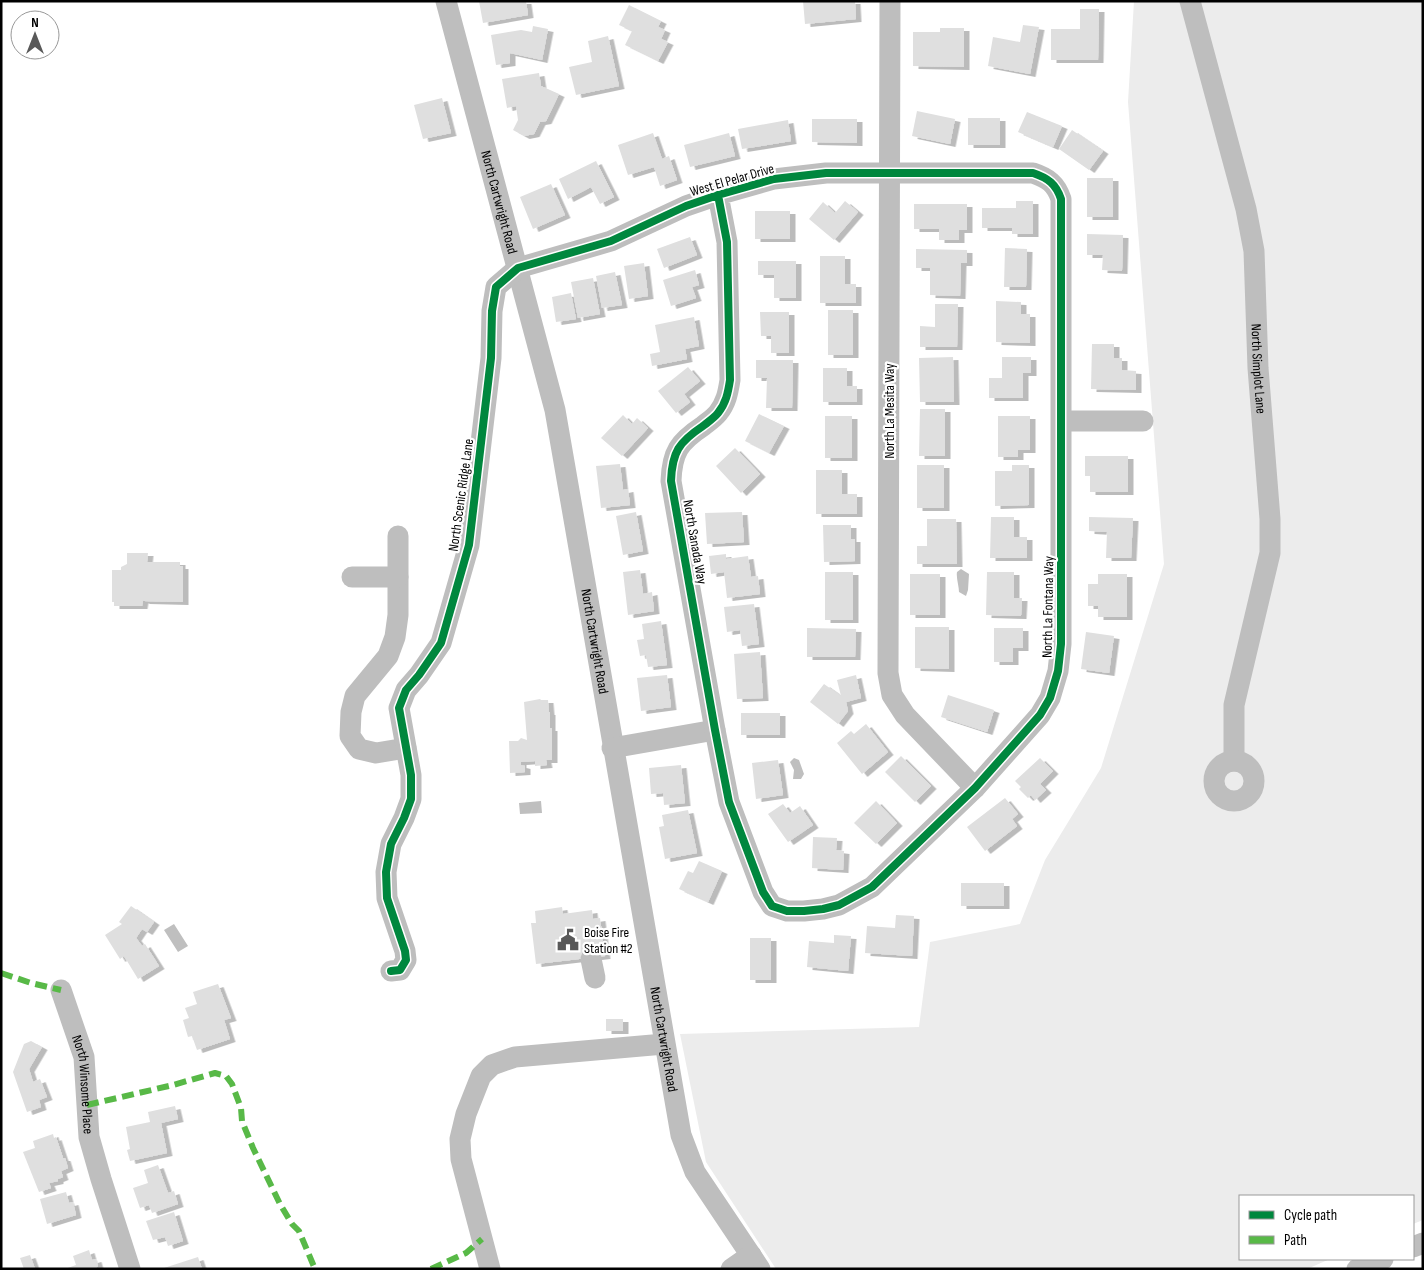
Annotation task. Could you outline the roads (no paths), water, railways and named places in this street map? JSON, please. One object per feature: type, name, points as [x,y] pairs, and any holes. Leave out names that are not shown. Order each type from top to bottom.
[{"type":"street","name":"North Cartwright Road","points":[[446,1],[555,410],[612,748],[681,1135],[695,1172],[755,1262]]},
{"type":"street","points":[[890,2],[902,1]]},
{"type":"street","name":"North Simplot Lane","points":[[1190,1],[1246,210],[1254,251],[1258,368],[1270,519],[1270,552],[1234,705],[1234,761]]},
{"type":"street","name":"North La Mesita Way","points":[[890,2],[891,172],[888,673],[892,695],[905,715],[975,788]]},
{"type":"street","name":"West El Pelar Drive","points":[[518,268],[611,241],[686,206],[774,179],[826,173],[1033,173],[1043,176],[1052,182]]},
{"type":"street","name":"North La Fontana Way","points":[[772,906],[787,911],[804,911],[839,905],[857,897],[872,887],[975,788],[1040,715],[1050,698],[1058,671],[1061,644],[1062,422],[1061,199],[1058,189],[1052,182]]},
{"type":"street","name":"North Sanada Way","points":[[718,195],[727,242],[730,380],[727,398],[717,415],[679,446],[672,463],[671,481],[729,802],[763,892],[772,906]]},
{"type":"street","name":"North Scenic Ridge Lane","points":[[391,971],[400,970],[406,960],[405,951],[387,898],[386,872],[391,844],[411,799],[411,775],[399,708],[406,690],[419,675],[441,642],[469,545],[491,358],[492,311],[496,287],[518,268]]},
{"type":"street","points":[[1062,422],[1143,421]]},
{"type":"street","points":[[398,536],[398,615],[395,637],[388,656],[355,696],[351,712],[350,736],[359,748],[376,753],[406,748]]},
{"type":"street","points":[[352,577],[398,577]]},
{"type":"street","points":[[612,748],[715,730]]},
{"type":"street","name":"North Winsome Place","points":[[61,990],[84,1058],[89,1137],[130,1269]]},
{"type":"street","points":[[490,1269],[461,1159],[460,1139],[466,1114],[481,1076],[492,1065],[515,1057],[664,1044]]},
{"type":"street","points":[[1358,1269],[1380,1260]]},
{"type":"street","points":[[731,1269],[755,1262]]},
{"type":"place","name":"Boise Fire Station #2","points":[[568,940]]}]
